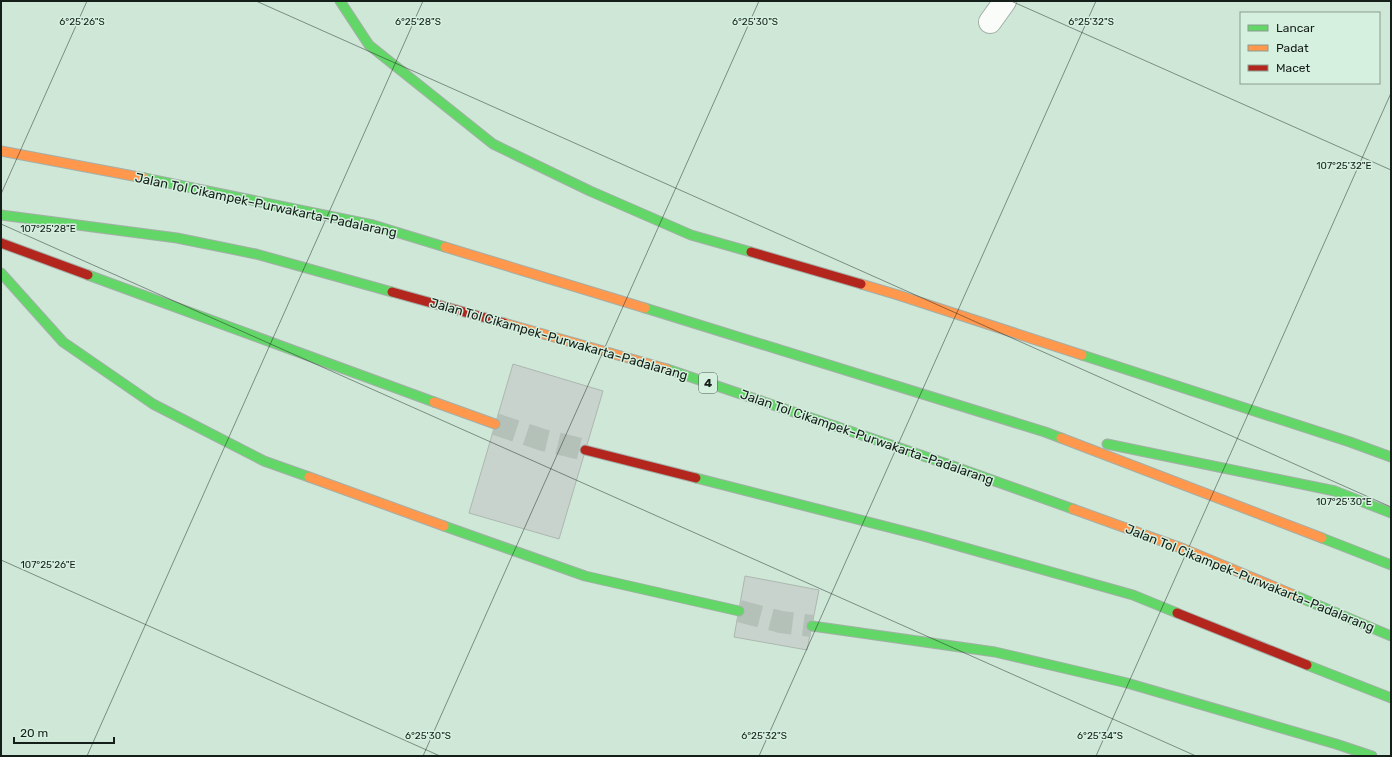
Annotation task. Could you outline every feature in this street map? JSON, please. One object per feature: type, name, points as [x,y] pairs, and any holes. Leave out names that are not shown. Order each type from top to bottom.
[{"type":"highway","points":[[340,1],[369,45],[494,144],[590,191],[691,235],[898,295],[1350,442],[1391,457]]},
{"type":"highway","name":"Jalan Tol Cikampek–Purwakarta–Padalarang","points":[[1,151],[198,188],[373,225],[733,334],[1045,432],[1391,565]]},
{"type":"highway","name":"Jalan Tol Cikampek–Purwakarta–Padalarang","points":[[1,215],[177,238],[256,254],[671,370],[950,464],[1184,549],[1391,636]]},
{"type":"highway","points":[[1,243],[495,424]]},
{"type":"highway","points":[[1,273],[63,342],[153,404],[264,461],[408,514],[585,576],[739,611]]},
{"type":"highway","points":[[1045,432],[1335,491],[1391,514]]},
{"type":"highway","points":[[585,450],[923,536],[1133,595],[1391,698]]},
{"type":"highway","points":[[812,626],[995,652],[1127,683],[1328,741],[1372,756]]},
{"type":"street","points":[[990,22],[1005,1]]},
{"type":"shaded area","points":[[1,1],[1391,1],[1391,756],[1,756]]},
{"type":"building","points":[[513,364],[603,391],[559,539],[469,513]]},
{"type":"building","points":[[745,576],[819,590],[807,650],[734,637]]},
{"type":"tunnel","points":[[495,424],[543,440],[585,450]]},
{"type":"tunnel","points":[[739,611],[781,622],[812,626]]},
{"type":"traffic: fast","points":[[340,1],[369,45],[493,144],[590,191],[691,235],[751,252]]},
{"type":"traffic: fast","points":[[144,178],[373,225],[445,247]]},
{"type":"traffic: fast","points":[[1,215],[177,238],[256,254],[392,292]]},
{"type":"traffic: fast","points":[[1,273],[63,342],[153,404],[264,461],[309,477]]},
{"type":"traffic: fast","points":[[88,275],[434,402]]},
{"type":"traffic: fast","points":[[645,308],[1061,438]]},
{"type":"traffic: fast","points":[[1082,355],[1350,442],[1391,457]]},
{"type":"traffic: fast","points":[[667,369],[950,465],[1073,509]]},
{"type":"traffic: fast","points":[[1107,444],[1335,491],[1391,513]]},
{"type":"traffic: fast","points":[[696,478],[923,536],[1133,595],[1177,613]]},
{"type":"traffic: fast","points":[[444,526],[585,576],[739,611]]},
{"type":"traffic: fast","points":[[1322,538],[1391,565]]},
{"type":"traffic: fast","points":[[1294,595],[1391,636]]},
{"type":"traffic: fast","points":[[812,626],[995,652],[1127,683],[1336,744],[1372,756]]},
{"type":"traffic: fast","points":[[1307,665],[1391,698]]},
{"type":"traffic: slow","points":[[1,151],[144,178]]},
{"type":"traffic: slow","points":[[445,247],[645,308]]},
{"type":"traffic: slow","points":[[861,284],[1082,355]]},
{"type":"traffic: slow","points":[[504,323],[667,369]]},
{"type":"traffic: slow","points":[[434,402],[495,424]]},
{"type":"traffic: slow","points":[[1061,438],[1322,538]]},
{"type":"traffic: slow","points":[[309,477],[444,526]]},
{"type":"traffic: slow","points":[[1073,509],[1184,549],[1294,595]]},
{"type":"traffic: jam","points":[[1,243],[88,275]]},
{"type":"traffic: jam","points":[[751,252],[861,284]]},
{"type":"traffic: jam","points":[[392,292],[504,323]]},
{"type":"traffic: jam","points":[[585,450],[696,478]]},
{"type":"traffic: jam","points":[[1177,613],[1307,665]]}]
